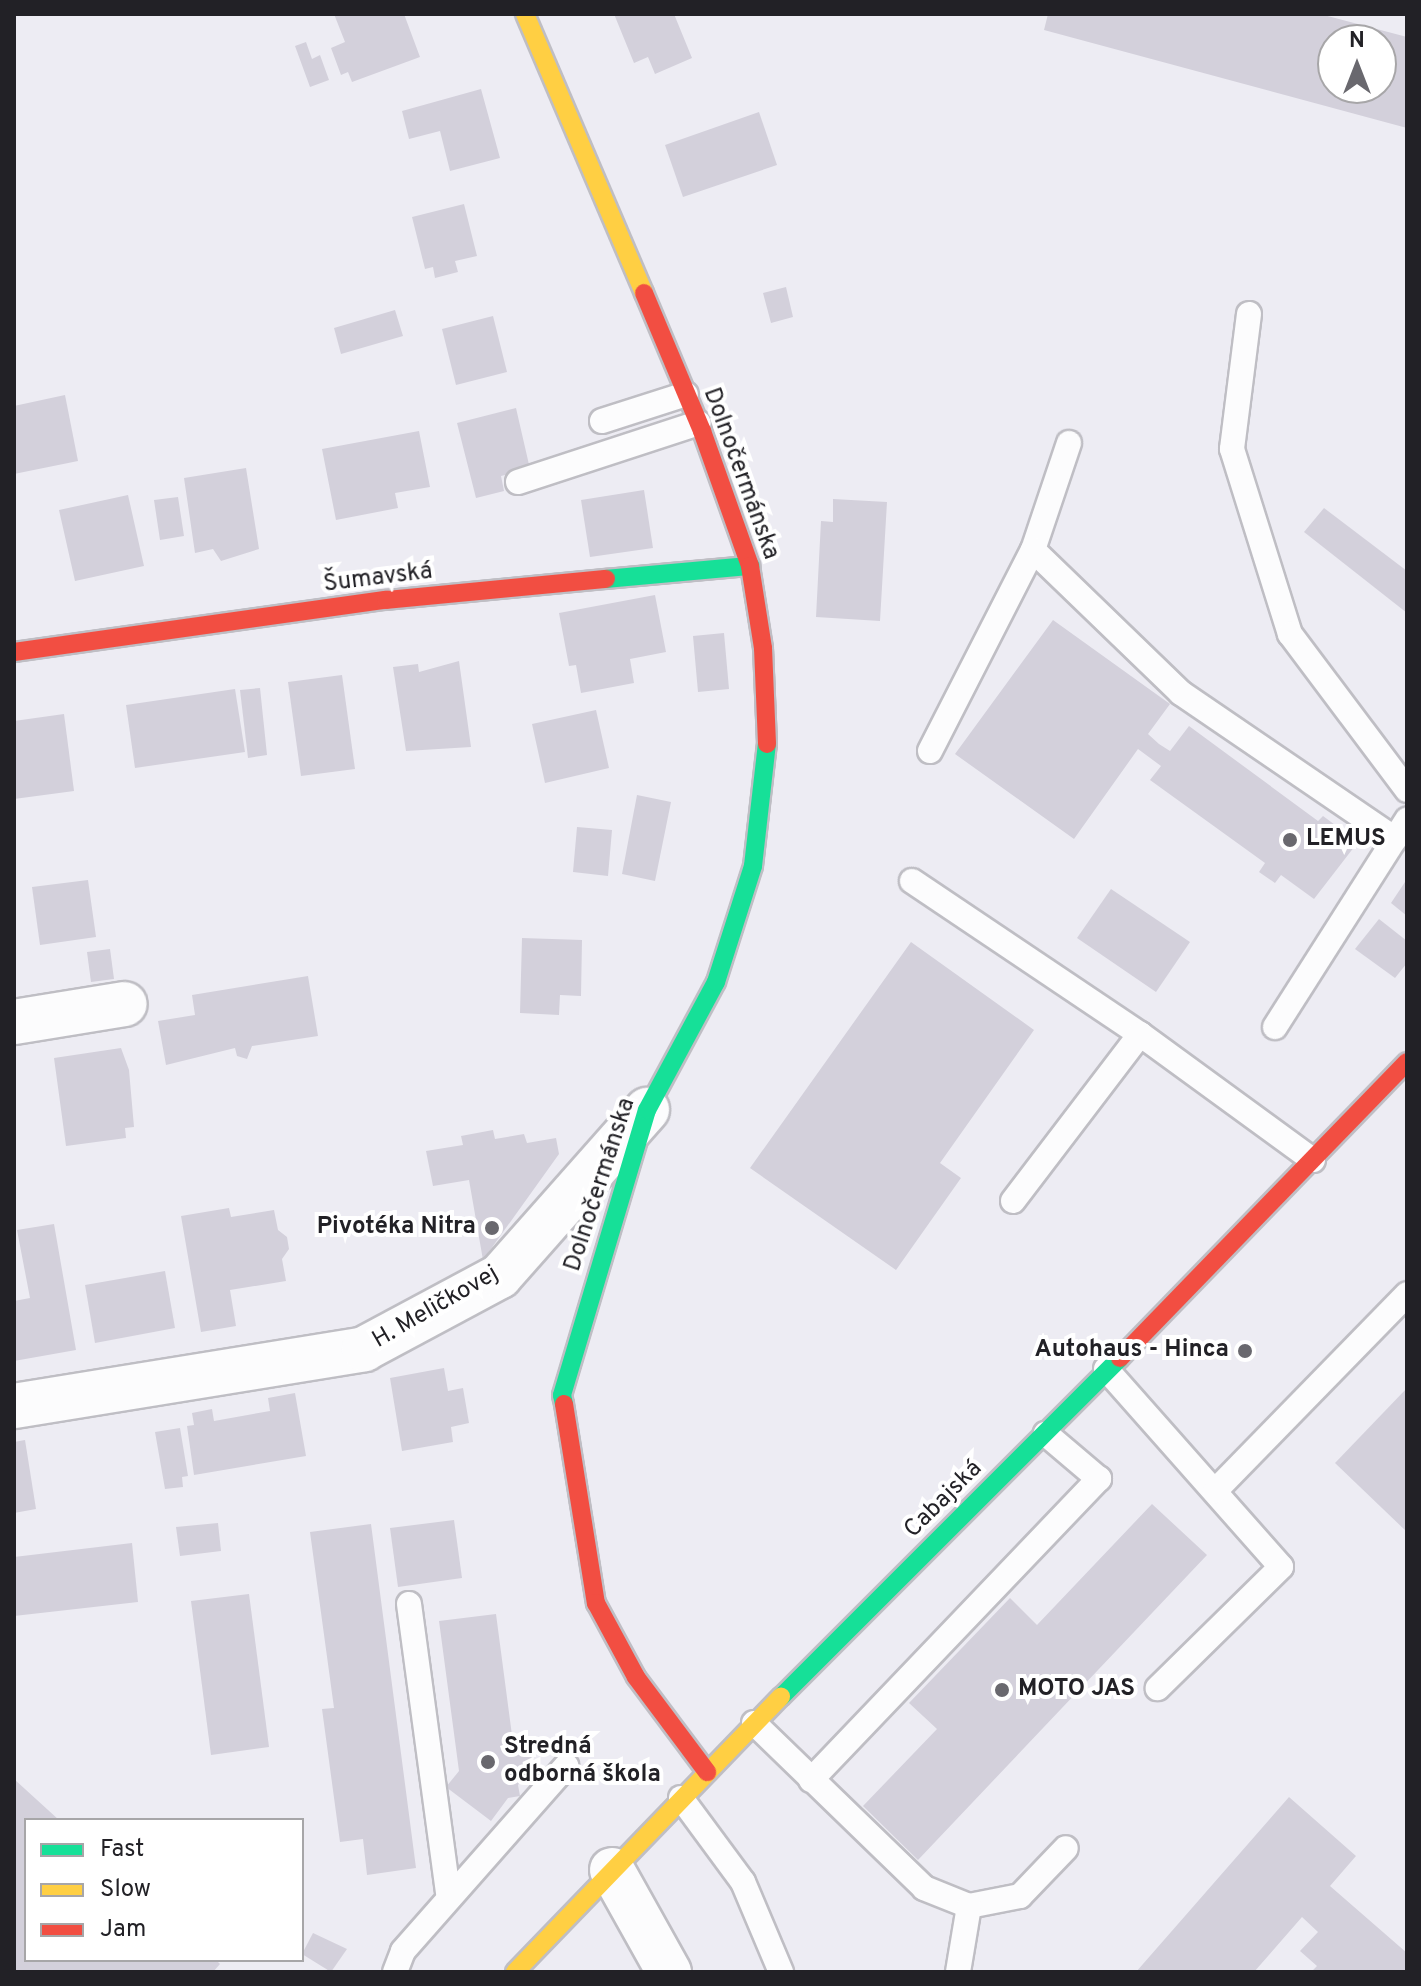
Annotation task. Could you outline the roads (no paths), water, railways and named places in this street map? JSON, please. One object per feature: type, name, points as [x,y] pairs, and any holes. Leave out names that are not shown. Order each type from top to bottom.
[{"type":"street","name":"Dolnočermánska","points":[[525,14],[699,423],[750,566],[763,648],[767,757],[753,866],[716,982],[647,1110],[562,1395],[596,1603],[636,1677],[707,1772]]},
{"type":"street","name":"Šumavská","points":[[14,652],[386,600],[750,566]]},
{"type":"street","points":[[14,1022],[125,1004]]},
{"type":"street","name":"Cabajská","points":[[515,1972],[754,1723],[1046,1434],[1407,1062]]},
{"type":"street","name":"H. Meličkovej","points":[[14,1406],[364,1349],[500,1276],[647,1110]]},
{"type":"street","points":[[612,1870],[669,1972]]},
{"type":"lane","points":[[1249,314],[1232,449],[1290,634],[1407,790]]},
{"type":"lane","points":[[602,421],[686,394]]},
{"type":"lane","points":[[518,482],[699,423]]},
{"type":"lane","points":[[930,751],[1033,550],[1069,443]]},
{"type":"lane","points":[[1033,550],[1181,693],[1401,830],[1275,1027]]},
{"type":"lane","points":[[912,881],[1140,1034],[1313,1160]]},
{"type":"lane","points":[[1013,1201],[1140,1034]]},
{"type":"lane","points":[[1215,1491],[1407,1294]]},
{"type":"lane","points":[[1106,1369],[1281,1567],[1158,1688]]},
{"type":"lane","points":[[811,1780],[1099,1479],[1046,1434]]},
{"type":"lane","points":[[409,1604],[449,1898]]},
{"type":"lane","points":[[754,1723],[924,1888],[969,1906],[1020,1896],[1066,1848]]},
{"type":"lane","points":[[395,1972],[403,1951],[566,1766]]},
{"type":"lane","points":[[681,1798],[743,1882],[781,1972]]},
{"type":"lane","points":[[958,1972],[969,1906]]},
{"type":"place","name":"LEMUS","points":[[1290,840]]},
{"type":"place","name":"Pivotéka Nitra","points":[[492,1228]]},
{"type":"place","name":"Autohaus - Hinca","points":[[1245,1351]]},
{"type":"place","name":"MOTO JAS","points":[[1002,1690]]},
{"type":"place","name":"Stredná odborná škola","points":[[488,1762]]}]
